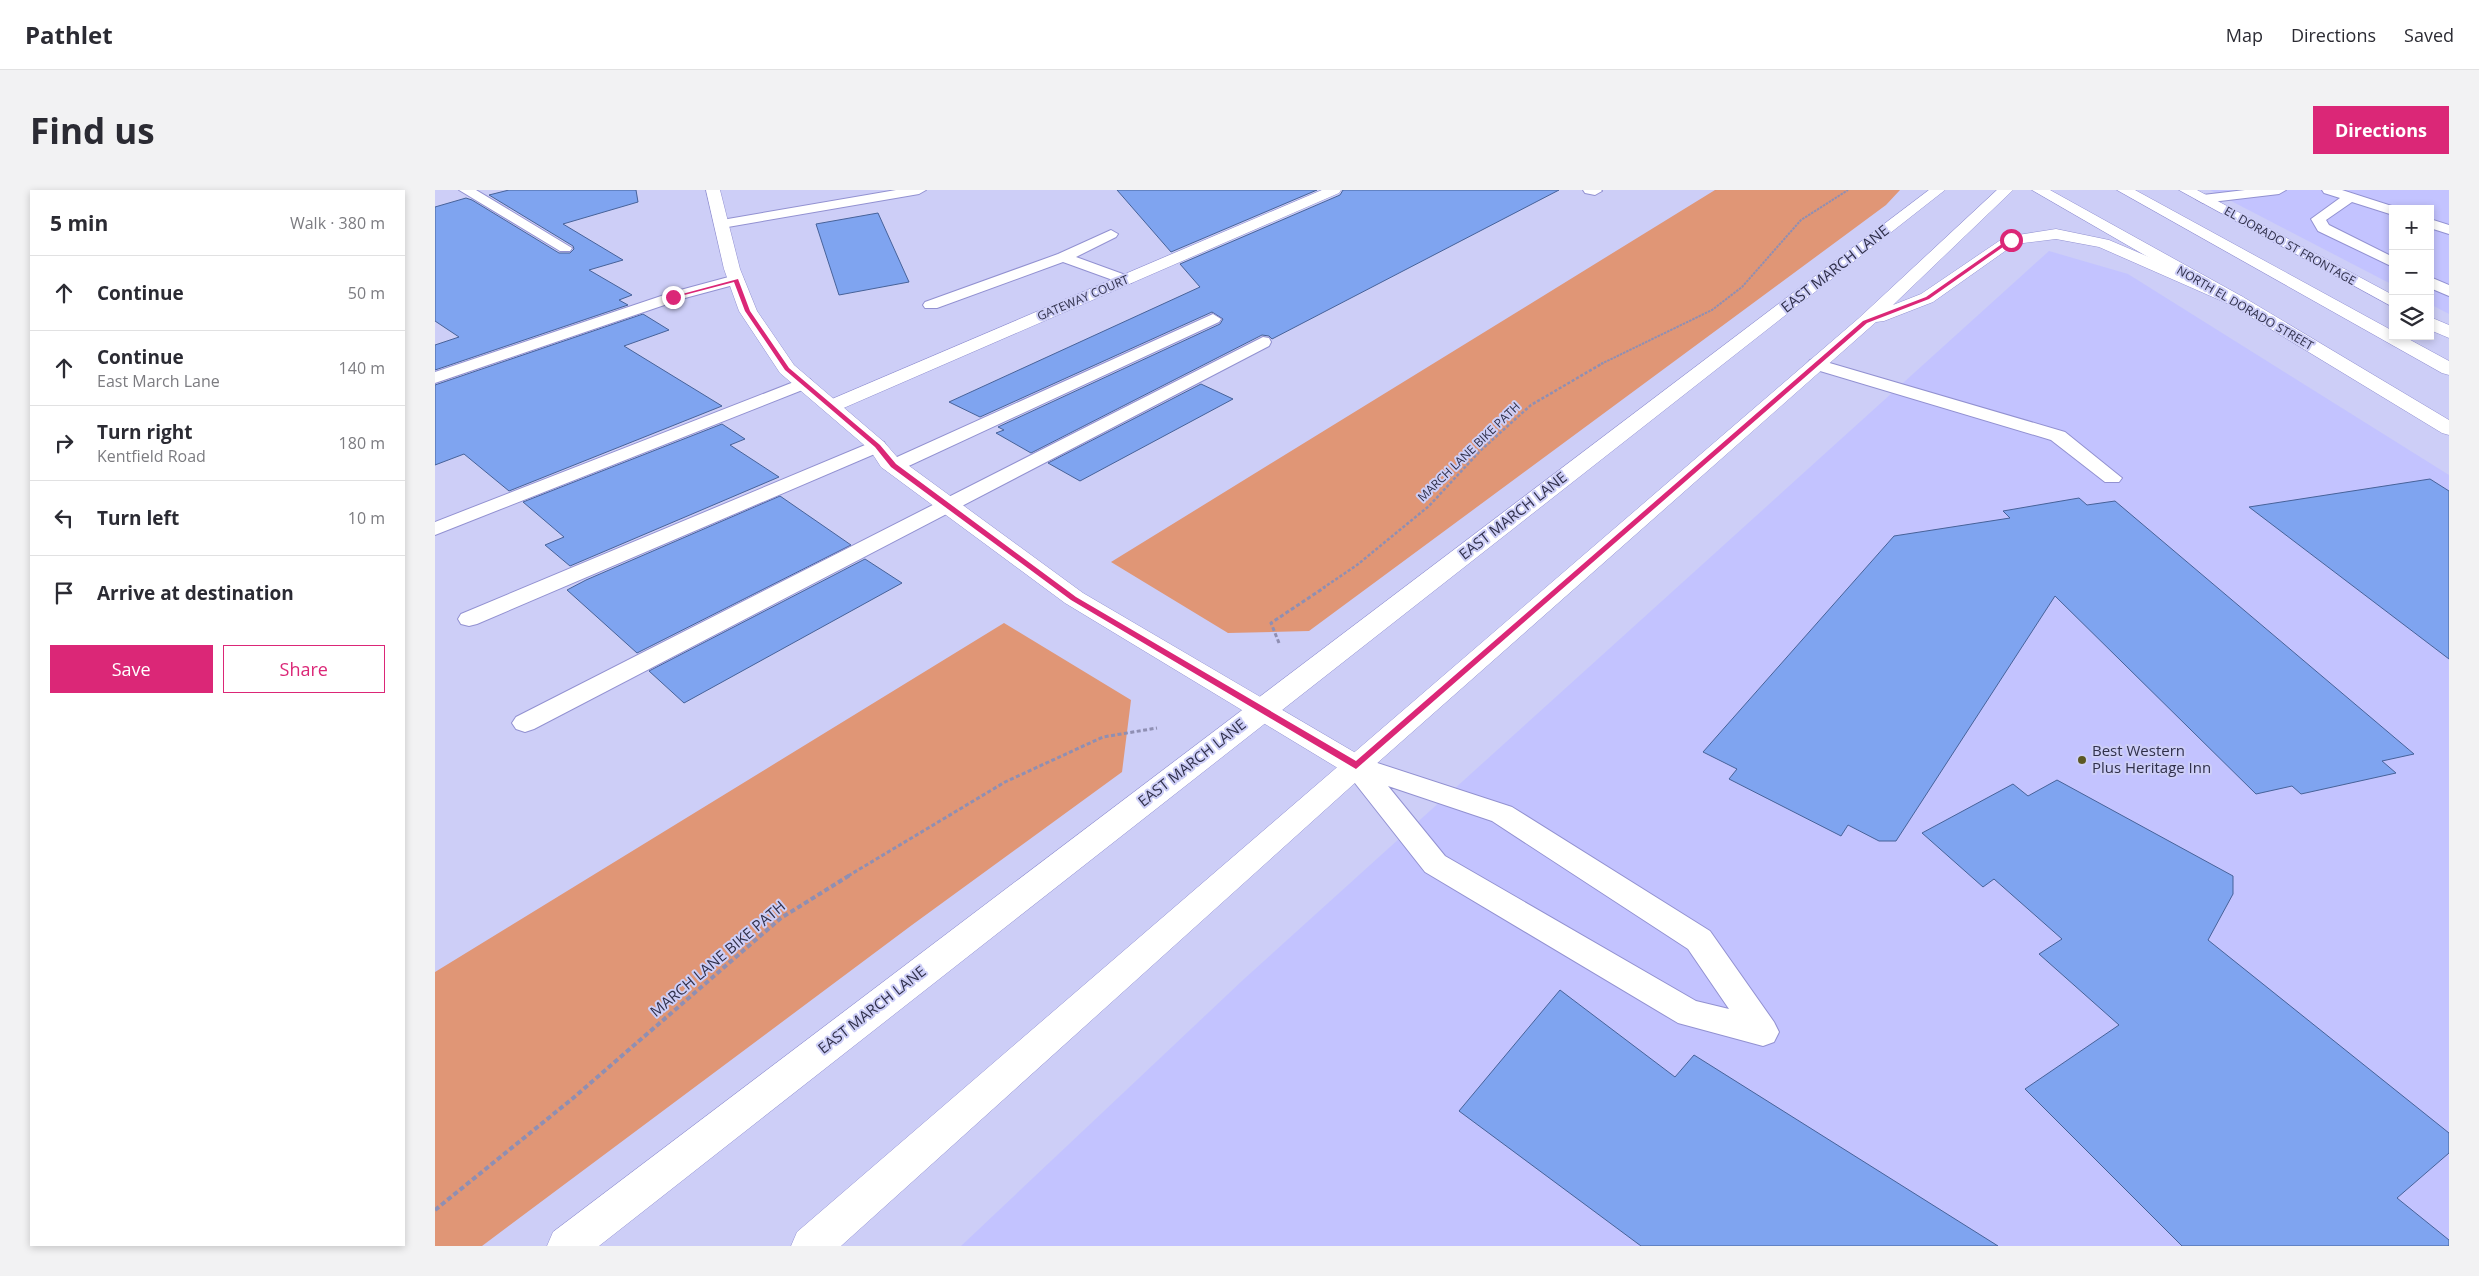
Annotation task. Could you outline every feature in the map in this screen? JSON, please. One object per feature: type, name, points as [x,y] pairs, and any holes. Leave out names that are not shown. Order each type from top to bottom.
[{"type":"main road","points":[[713,190],[736,280],[748,311],[787,369],[877,446],[893,466],[1074,598],[1356,766]]},
{"type":"main road","name":"GATEWAY COURT","points":[[832,406],[1334,190]]},
{"type":"main road","name":"EAST MARCH LANE","points":[[567,1246],[1260,710],[1938,190]]},
{"type":"main road","points":[[811,1246],[1356,766],[1865,322],[2006,190]]},
{"type":"main road","name":"NORTH EL DORADO STREET","points":[[2039,190],[2237,301],[2449,429]]},
{"type":"main road","points":[[2124,190],[2449,369]]},
{"type":"main road","name":"EL DORADO ST FRONTAGE","points":[[2186,190],[2389,300]]},
{"type":"main road","points":[[1865,322],[1927,298],[2011,240],[2056,234],[2103,243],[2237,301]]},
{"type":"main road","points":[[2434,324],[2449,333]]},
{"type":"lane","points":[[466,190],[565,248]]},
{"type":"lane","points":[[721,224],[919,190]]},
{"type":"lane","points":[[2203,199],[2279,190]]},
{"type":"lane","points":[[2329,190],[2389,210]]},
{"type":"lane","points":[[2351,197],[2318,219],[2323,228],[2389,261]]},
{"type":"lane","points":[[2434,225],[2449,230]]},
{"type":"lane","points":[[931,305],[1063,257],[1111,234]]},
{"type":"lane","points":[[1063,257],[1126,280]]},
{"type":"lane","points":[[439,373],[679,295],[736,280]]},
{"type":"lane","points":[[2434,284],[2449,291]]},
{"type":"lane","points":[[893,466],[1213,319]]},
{"type":"lane","points":[[525,723],[1263,342]]},
{"type":"lane","points":[[1816,364],[2058,436],[2112,478]]},
{"type":"lane","points":[[435,530],[804,383]]},
{"type":"lane","points":[[469,619],[877,446]]},
{"type":"lane","points":[[1356,766],[1502,814],[1699,940],[1763,1032],[1689,1013],[1435,864],[1356,766]]},
{"type":"path","name":"MARCH LANE BIKE PATH","points":[[1280,643],[1271,623],[1357,565],[1429,506],[1480,451],[1531,405],[1595,367],[1712,310],[1742,287],[1801,220],[1848,190]]},
{"type":"path","name":"MARCH LANE BIKE PATH","points":[[435,1210],[572,1099],[781,918],[897,844],[1005,782],[1103,738],[1157,728]]},
{"type":"shaded area","points":[[1715,190],[1900,190],[1886,205],[1309,631],[1228,633],[1111,562]]},
{"type":"shaded area","points":[[2210,190],[2449,190],[2449,314],[2434,306],[2434,205],[2389,205],[2389,283]]},
{"type":"shaded area","points":[[2049,251],[2128,274],[2449,475],[2449,1246],[961,1246],[1244,979]]},
{"type":"shaded area","points":[[1004,623],[1131,700],[1122,772],[912,925],[482,1246],[435,1246],[435,972]]},
{"type":"building","points":[[509,190],[636,190],[638,202],[563,224],[623,260],[589,270],[632,295],[619,300],[628,305],[435,370],[435,345],[459,337],[435,321],[435,207],[466,198],[559,253],[570,253],[574,249],[573,246],[489,195]]},
{"type":"building","points":[[1117,190],[1317,190],[1171,252]]},
{"type":"building","points":[[1343,190],[1559,190],[1272,339],[1269,336],[1262,335],[1031,453],[996,433],[1004,430],[998,427],[1220,324],[1223,319],[1212,312],[980,417],[949,402],[1200,287],[1180,264],[1340,195]]},
{"type":"building","points":[[878,213],[909,282],[839,295],[816,224]]},
{"type":"building","points":[[643,314],[669,330],[624,346],[722,406],[509,491],[464,454],[435,465],[435,385]]},
{"type":"building","points":[[1201,384],[1233,399],[1080,481],[1048,463]]},
{"type":"building","points":[[722,424],[745,439],[730,445],[779,477],[570,566],[545,545],[564,537],[523,502]]},
{"type":"building","points":[[2430,479],[2449,491],[2449,659],[2249,507]]},
{"type":"building","points":[[780,496],[851,545],[637,653],[567,590],[586,580]]},
{"type":"building","points":[[2079,498],[2087,505],[2115,501],[2414,754],[2382,761],[2396,773],[2301,794],[2292,786],[2256,794],[2055,596],[1896,841],[1879,841],[1848,825],[1841,836],[1729,779],[1737,769],[1703,752],[1894,536],[2010,518],[2003,511]]},
{"type":"building","points":[[865,559],[902,583],[684,703],[649,671]]},
{"type":"building","points":[[2057,780],[2233,876],[2233,894],[2208,940],[2449,1133],[2449,1153],[2397,1198],[2449,1240],[2449,1246],[2182,1246],[2025,1089],[2119,1025],[2039,954],[2062,939],[1994,879],[1983,887],[1922,833],[2013,784],[2028,796]]},
{"type":"building","points":[[1560,990],[1675,1077],[1694,1055],[1998,1246],[1641,1246],[1459,1111]]},
{"type":"place","name":"Best Western Plus Heritage Inn","points":[[2082,760]]},
{"type":"route","points":[[673,297],[736,280],[748,311],[787,369],[877,446],[893,466],[1074,598],[1356,766],[1865,322],[1927,298],[2011,240]]}]
